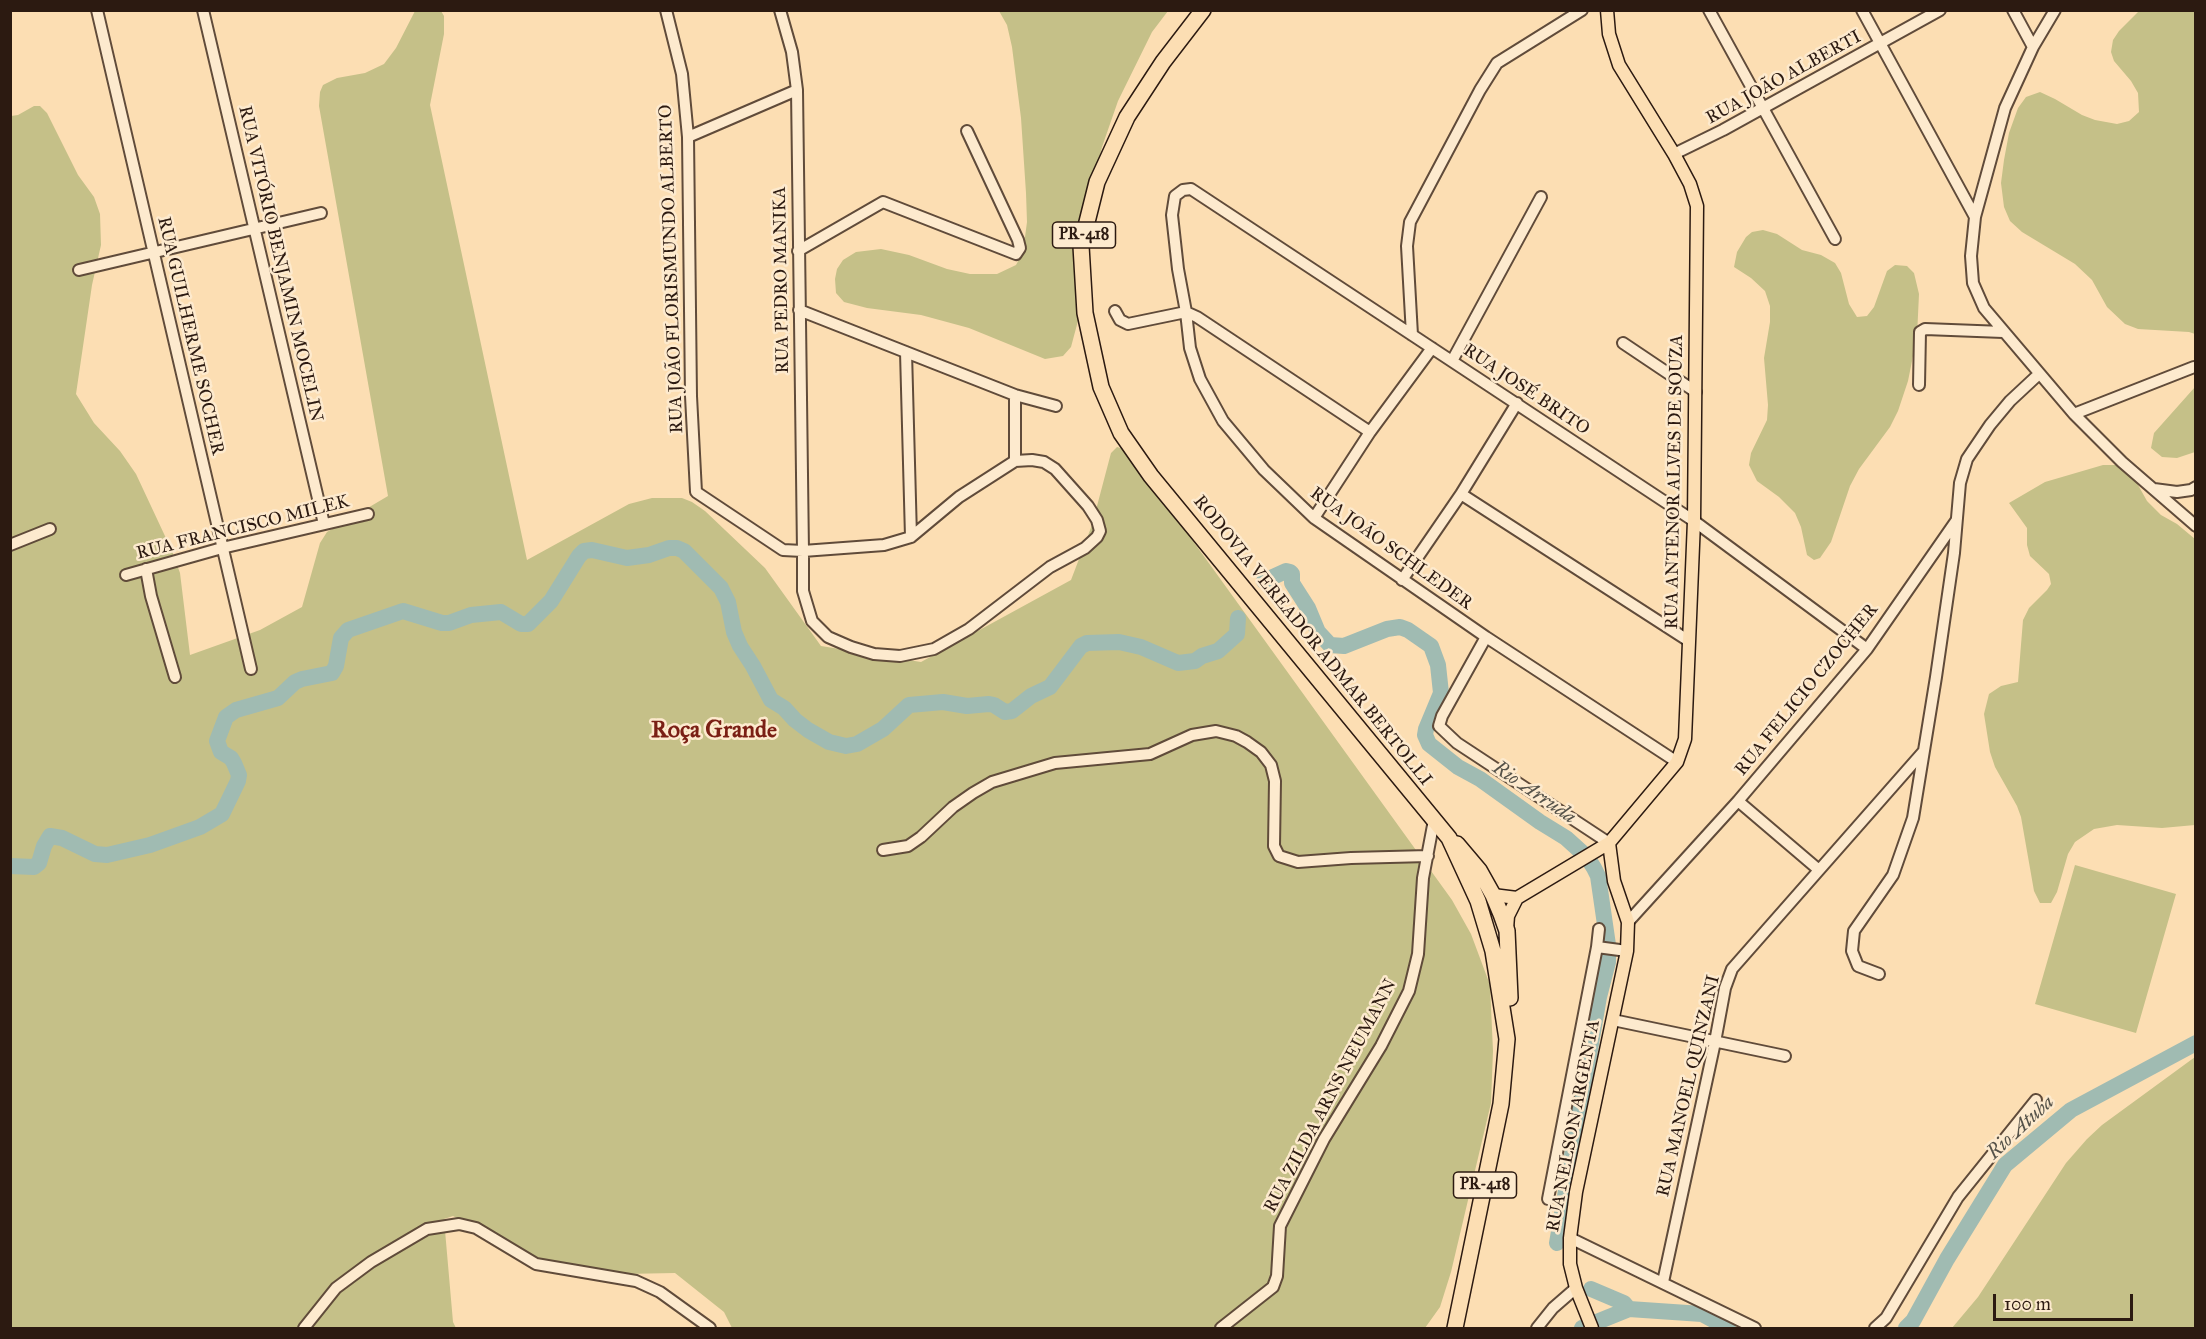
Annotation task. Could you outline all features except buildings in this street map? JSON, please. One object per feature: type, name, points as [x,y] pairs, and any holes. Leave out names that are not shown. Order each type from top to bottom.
[{"type":"highway","name":"RODOVIA VEREADOR ADMAR BERTOLLI","points":[[1203,10],[1163,62],[1127,117],[1097,183],[1081,246],[1085,313],[1101,387],[1121,433],[1151,476],[1449,838],[1478,901],[1493,951],[1507,1040],[1501,1104],[1455,1329]]},
{"type":"highway","points":[[1449,838],[1462,849],[1479,870],[1493,895],[1506,931],[1510,1000],[1507,1040]]},
{"type":"main road","name":"RUA ANTENOR ALVES DE SOUZA","points":[[1516,898],[1609,843],[1677,762],[1685,739],[1694,521],[1696,206],[1690,184],[1674,154],[1619,65],[1609,34],[1607,10]]},
{"type":"main road","name":"RUA NELSON ARGENTA","points":[[1590,1322],[1576,1288],[1570,1264],[1570,1238],[1576,1192],[1627,951],[1628,922],[1614,881],[1609,843]]},
{"type":"main road","points":[[1493,895],[1516,898],[1508,916],[1506,931]]},
{"type":"street","name":"RUA GUILHERME SOCHER","points":[[97,10],[251,669]]},
{"type":"street","name":"RUA VITÓRIO BENJAMIN MOCELIN","points":[[203,10],[324,524]]},
{"type":"street","name":"RUA JOÃO FLORISMUNDO ALBERTO","points":[[666,10],[682,74],[688,137],[691,396],[696,492],[783,550],[803,551]]},
{"type":"street","name":"RUA PEDRO MANIKA","points":[[780,10],[792,52],[797,90],[804,591],[812,621],[828,637],[874,654],[900,656],[934,649],[969,629],[1042,573],[1084,548],[1097,537],[1100,531],[1088,506],[1055,469],[1044,462],[1015,461]]},
{"type":"street","points":[[1412,335],[1407,246],[1410,222],[1480,90],[1497,63],[1582,10]]},
{"type":"street","points":[[1709,10],[1835,239]]},
{"type":"street","points":[[1862,10],[1975,217]]},
{"type":"street","name":"RUA JOÃO ALBERTI","points":[[1674,154],[1763,108],[1940,10]]},
{"type":"street","points":[[2013,10],[2032,47]]},
{"type":"street","points":[[2055,10],[2032,47],[2005,108],[1975,217],[1971,256],[1973,283],[1984,308],[2074,414],[2121,462],[2196,526]]},
{"type":"street","points":[[688,137],[797,90]]},
{"type":"street","points":[[798,251],[883,202],[1016,254],[1020,248],[1018,240],[968,131]]},
{"type":"street","name":"RUA JOSÉ BRITO","points":[[1172,215],[1175,196],[1183,190],[1191,189],[1694,521],[1867,649]]},
{"type":"street","points":[[1452,361],[1540,197]]},
{"type":"street","points":[[79,270],[321,213]]},
{"type":"street","name":"RUA JOÃO SCHLEDER","points":[[1172,215],[1190,348],[1200,379],[1224,421],[1264,470],[1314,518],[1486,637],[1677,762]]},
{"type":"street","points":[[799,310],[1016,395],[1056,406]]},
{"type":"street","points":[[1115,311],[1120,320],[1128,324],[1186,312],[1197,316],[1370,432]]},
{"type":"street","points":[[1919,385],[1920,332],[1925,329],[2003,332]]},
{"type":"street","points":[[1623,343],[1696,392]]},
{"type":"street","points":[[1314,518],[1370,432],[1432,348]]},
{"type":"street","points":[[906,352],[911,537]]},
{"type":"street","points":[[2074,414],[2194,367]]},
{"type":"street","name":"RUA FELICIO CZOCHER","points":[[1628,922],[1738,801],[1867,649],[1956,520],[1960,483],[1967,459],[2003,409],[2039,374]]},
{"type":"street","points":[[803,551],[884,545],[911,537],[958,497],[1015,461],[1016,395]]},
{"type":"street","points":[[1402,580],[1461,494],[1517,403]]},
{"type":"street","points":[[2154,489],[2177,492],[2196,487]]},
{"type":"street","points":[[1461,494],[1689,641]]},
{"type":"street","name":"RUA FRANCISCO MILEK","points":[[126,575],[222,548],[368,514]]},
{"type":"street","points":[[1880,974],[1858,966],[1852,951],[1854,931],[1893,875],[1913,818],[1949,587],[1956,520]]},
{"type":"street","points":[[10,545],[50,529]]},
{"type":"street","points":[[146,569],[175,677]]},
{"type":"street","points":[[1486,637],[1442,716],[1439,726],[1457,743],[1609,843]]},
{"type":"street","points":[[883,850],[908,846],[953,807],[992,782],[1055,763],[1150,754],[1192,735],[1216,731],[1236,736],[1247,742],[1261,752],[1271,765],[1275,781],[1274,846],[1279,856],[1298,862],[1428,856]]},
{"type":"street","name":"RUA MANOEL QUINZANI","points":[[1663,1282],[1725,988],[1732,969],[1923,752]]},
{"type":"street","points":[[1738,801],[1819,870]]},
{"type":"street","name":"RUA ZILDA ARNS NEUMANN","points":[[1221,1329],[1273,1287],[1277,1276],[1280,1226],[1324,1138],[1381,1046],[1409,991],[1418,954],[1424,878],[1434,820]]},
{"type":"street","name":"RUA NELSON ARGENTA","points":[[1548,1199],[1599,929]]},
{"type":"street","points":[[1597,947],[1627,951]]},
{"type":"street","points":[[1613,1020],[1785,1056]]},
{"type":"street","points":[[1875,1329],[1886,1318],[1958,1197],[2036,1100]]},
{"type":"street","points":[[304,1329],[336,1288],[371,1262],[427,1229],[459,1224],[476,1228],[536,1264],[636,1281],[660,1292],[710,1329]]},
{"type":"street","points":[[1570,1238],[1755,1329]]},
{"type":"street","points":[[1537,1329],[1553,1308],[1576,1288]]},
{"type":"shaded area","points":[[415,11],[441,11],[444,16],[444,34],[430,105],[527,560],[629,504],[652,498],[682,498],[705,511],[765,568],[821,646],[921,662],[1071,580],[1092,525],[1111,453],[1117,447],[1124,449],[1133,458],[1452,900],[1471,934],[1490,985],[1493,1051],[1491,1103],[1451,1272],[1440,1307],[1425,1328],[732,1328],[724,1312],[675,1273],[624,1274],[583,1279],[565,1275],[551,1270],[526,1254],[453,1216],[444,1219],[453,1322],[456,1328],[11,1328],[11,116],[18,115],[34,106],[40,106],[47,113],[78,175],[94,197],[100,214],[101,245],[92,285],[76,394],[94,423],[120,451],[136,474],[172,551],[180,573],[190,655],[260,630],[302,607],[320,543],[327,532],[388,496],[319,106],[323,85],[337,78],[365,73],[384,64],[396,48]]},
{"type":"shaded area","points":[[999,11],[1168,11],[1152,32],[1118,101],[1102,147],[1083,223],[1079,317],[1071,347],[1063,356],[1045,359],[969,328],[921,315],[867,308],[844,302],[836,293],[837,269],[843,260],[856,252],[881,249],[970,274],[997,274],[1016,265],[1023,252],[1027,222],[1021,118],[1012,47],[1007,25]]},
{"type":"shaded area","points":[[2139,11],[2195,11],[2195,334],[2138,329],[2125,324],[2107,307],[2092,280],[2075,264],[2022,232],[2010,221],[2004,207],[2001,183],[2009,133],[2018,108],[2026,97],[2040,92],[2082,115],[2117,124],[2129,121],[2139,112],[2138,93],[2114,61],[2111,52],[2113,40],[2119,31]]},
{"type":"shaded area","points":[[1763,230],[1777,234],[1802,250],[1821,255],[1835,263],[1841,273],[1849,304],[1857,317],[1867,316],[1874,307],[1887,271],[1895,265],[1907,266],[1914,273],[1919,294],[1917,336],[1908,381],[1898,411],[1890,427],[1859,469],[1850,486],[1831,542],[1820,558],[1814,560],[1807,555],[1801,527],[1795,513],[1779,497],[1757,481],[1749,465],[1751,453],[1767,420],[1764,358],[1770,322],[1770,306],[1765,291],[1734,267],[1737,252],[1746,237],[1752,232]]},
{"type":"shaded area","points":[[2195,387],[2195,452],[2177,458],[2162,457],[2151,448],[2154,433]]},
{"type":"shaded area","points":[[2103,465],[2116,465],[2124,468],[2133,476],[2147,501],[2161,515],[2177,524],[2195,539],[2195,825],[2162,828],[2117,825],[2094,829],[2075,842],[2068,854],[2057,892],[2051,903],[2040,903],[2034,891],[2021,817],[1995,767],[1990,752],[1984,714],[1989,694],[2001,686],[2018,682],[2023,620],[2029,608],[2051,584],[2049,574],[2030,556],[2027,545],[2027,528],[2009,503],[2045,482]]},
{"type":"shaded area","points":[[2075,865],[2176,894],[2136,1033],[2035,1004]]},
{"type":"shaded area","points":[[2195,1057],[2195,1328],[1952,1328],[1978,1297],[2066,1163],[2087,1139],[2102,1125]]},
{"type":"waterway","name":"Rio Arruda","points":[[10,866],[34,867],[39,863],[50,836],[62,838],[95,854],[107,855],[150,845],[200,827],[222,814],[238,781],[239,775],[234,763],[231,758],[221,752],[217,741],[226,717],[236,710],[278,698],[295,682],[302,679],[332,673],[336,666],[341,638],[348,630],[403,611],[442,623],[449,623],[471,615],[501,612],[521,624],[528,624],[551,601],[584,551],[592,550],[627,558],[649,555],[669,548],[684,551],[721,588],[728,602],[734,632],[740,646],[771,700],[784,708],[808,730],[829,742],[846,746],[857,744],[883,729],[909,705],[943,702],[967,706],[989,704],[1005,712],[1012,711],[1031,696],[1050,687],[1081,646],[1087,643],[1119,642],[1141,647],[1178,663],[1195,661],[1218,651],[1237,634],[1238,618]]},
{"type":"waterway","name":"Rio Arruda","points":[[1264,581],[1286,571],[1290,572],[1292,583],[1308,608],[1318,632],[1330,645],[1344,646],[1387,629],[1400,627],[1431,646],[1438,665],[1441,693],[1426,729],[1425,735],[1429,744],[1458,767],[1480,779],[1566,838],[1587,857],[1598,876],[1608,945],[1608,962],[1599,997],[1557,1243]]},
{"type":"waterway","name":"Rio Atuba","points":[[1906,1328],[1913,1321],[1947,1259],[2005,1165],[2071,1110],[2196,1043]]},
{"type":"waterway","name":"Rio Arruda","points":[[1591,1289],[1624,1303],[1629,1309]]},
{"type":"waterway","name":"Rio Atuba","points":[[1582,1328],[1629,1309],[1702,1314],[1728,1328]]},
{"type":"district","name":"Roça Grande","points":[[714,731]]}]
